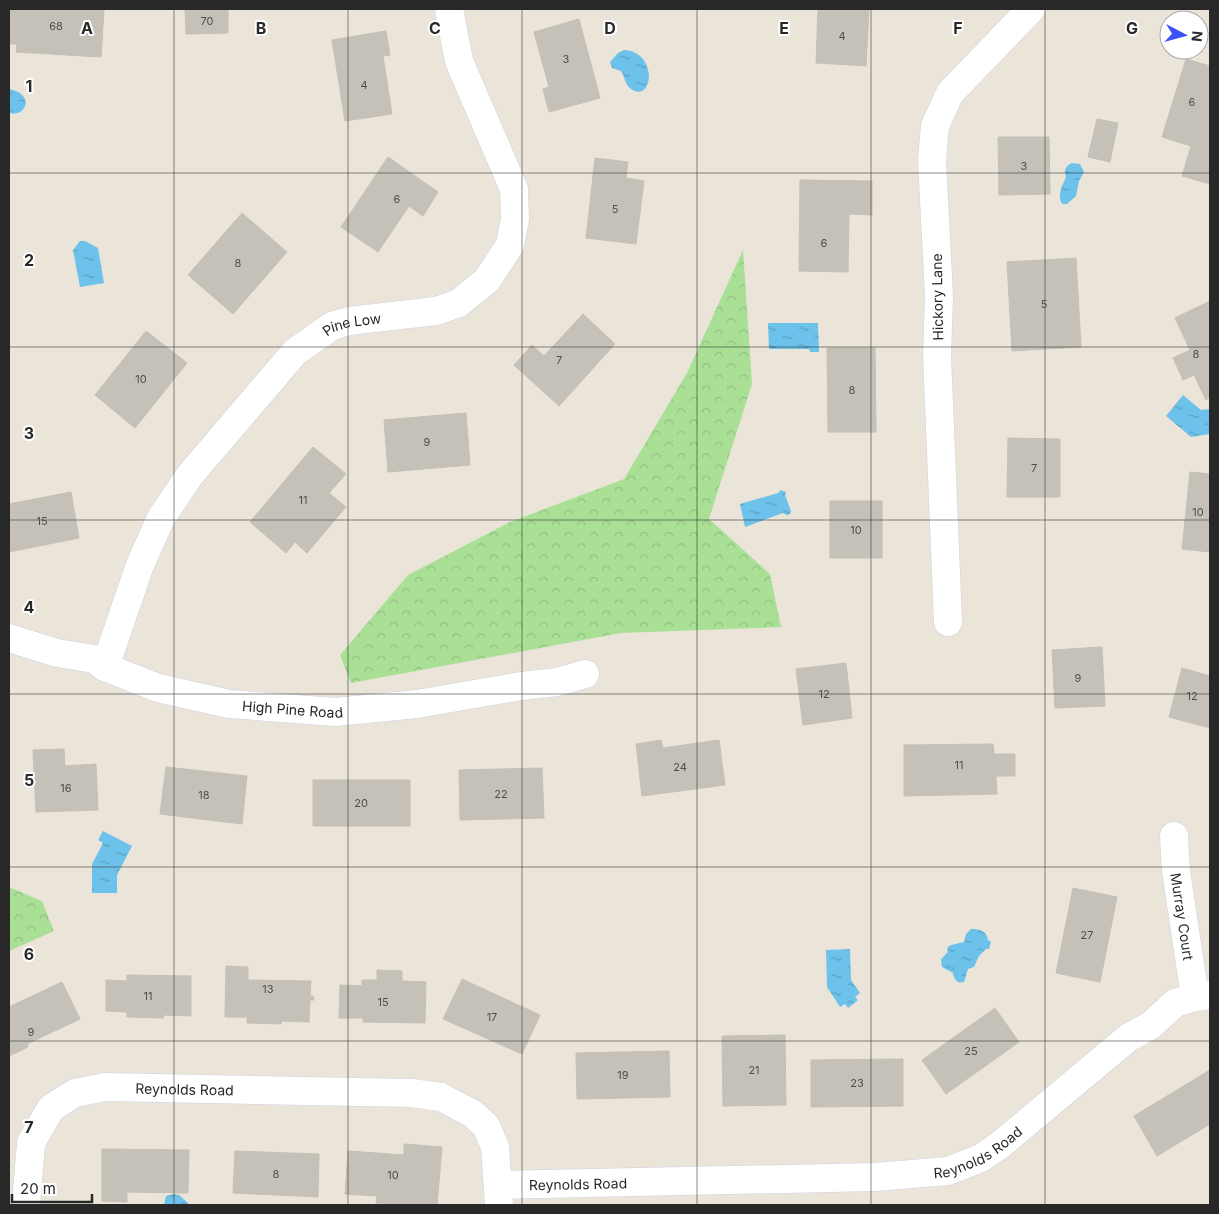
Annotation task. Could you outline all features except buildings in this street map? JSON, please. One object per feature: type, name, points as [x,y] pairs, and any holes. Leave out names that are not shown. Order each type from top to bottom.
[{"type":"street","name":"Pine Low","points":[[105,667],[140,565],[161,518],[190,475],[295,352],[332,326],[349,321],[436,311],[459,303],[487,280],[510,245],[515,219],[514,189],[459,61],[448,9]]},
{"type":"street","name":"Hickory Lane","points":[[948,622],[937,355],[939,297],[932,160],[936,126],[950,93],[1031,9]]},
{"type":"street","name":"High Pine Road","points":[[9,638],[57,653],[94,659],[105,667],[158,688],[229,704],[335,712],[417,704],[521,686],[557,682],[585,674]]},
{"type":"street","name":"Murray Court","points":[[1174,836],[1176,871],[1203,996]]},
{"type":"street","name":"Reynolds Road","points":[[26,1205],[31,1142],[52,1108],[75,1093],[105,1087],[411,1093],[441,1097],[473,1114],[486,1126],[496,1147],[499,1195],[875,1177],[948,1171],[981,1158],[1000,1145],[1128,1038],[1151,1025],[1175,1003],[1203,996]]},
{"type":"green space","points":[[743,250],[752,384],[709,519],[770,574],[781,627],[621,633],[351,683],[340,655],[408,575],[510,522],[624,479],[687,373]]},
{"type":"green space","points":[[9,887],[42,901],[54,931],[9,951]]},
{"type":"water","points":[[624,50],[635,53],[643,59],[647,67],[648,84],[644,90],[638,92],[631,89],[627,85],[621,71],[612,68],[610,62],[618,53]]},
{"type":"water","points":[[9,89],[21,94],[26,101],[24,108],[18,113],[9,113]]},
{"type":"water","points":[[1072,163],[1080,164],[1084,172],[1079,181],[1076,196],[1067,204],[1062,204],[1060,194],[1066,177],[1065,171],[1066,167]]},
{"type":"water","points":[[80,241],[85,241],[98,248],[104,283],[80,287],[73,250]]},
{"type":"water","points":[[768,323],[818,323],[819,352],[810,352],[809,349],[769,349]]},
{"type":"water","points":[[1183,395],[1201,410],[1210,409],[1210,434],[1191,437],[1166,416]]},
{"type":"water","points":[[781,490],[786,492],[785,495],[791,511],[790,514],[783,513],[745,527],[740,504],[778,493]]},
{"type":"water","points":[[103,831],[132,846],[117,875],[117,893],[92,893],[92,864],[103,843],[98,840]]},
{"type":"water","points":[[971,929],[982,931],[991,942],[989,949],[986,949],[979,956],[974,967],[968,969],[964,982],[958,982],[953,973],[942,967],[941,959],[947,953],[948,947],[964,942],[966,934]]},
{"type":"water","points":[[850,949],[851,980],[860,993],[855,997],[858,1000],[848,1008],[845,1004],[840,1007],[827,987],[826,950]]},
{"type":"water","points":[[179,1195],[190,1205],[164,1205],[166,1196]]}]
